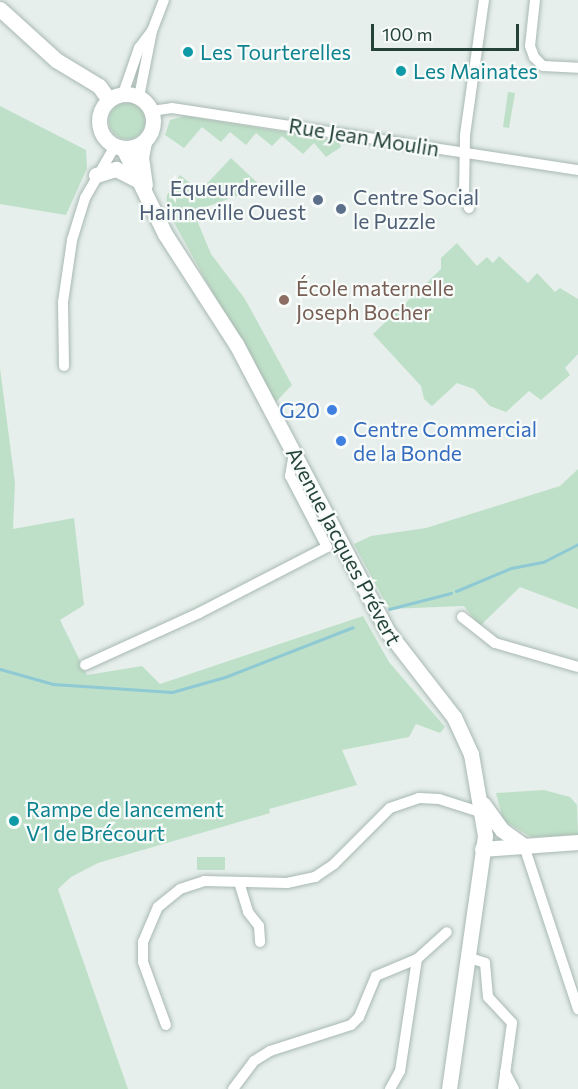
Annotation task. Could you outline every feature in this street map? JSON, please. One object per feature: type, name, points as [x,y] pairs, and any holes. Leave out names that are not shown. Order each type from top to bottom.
[{"type":"street","points":[[139,97],[152,31],[164,0]]},
{"type":"street","points":[[469,208],[464,193],[465,153],[484,0]]},
{"type":"street","points":[[535,0],[530,46],[534,57],[543,66],[578,68]]},
{"type":"street","points":[[0,9],[56,60],[116,97],[139,97],[151,111],[153,128],[144,142],[119,147],[96,175],[74,229],[66,275],[62,324],[64,366]]},
{"type":"street","points":[[119,147],[100,128],[100,112],[116,97],[139,48],[152,31]]},
{"type":"street","name":"Rue Jean Moulin","points":[[151,111],[172,108],[578,170]]},
{"type":"street","name":"Avenue Jacques Prévert","points":[[143,189],[141,157],[144,142]]},
{"type":"street","name":"Avenue Jacques Prévert","points":[[119,147],[165,234],[236,344],[388,632],[458,725],[471,754],[482,807],[484,842],[449,1089]]},
{"type":"street","points":[[96,175],[124,170],[143,189]]},
{"type":"street","points":[[85,665],[199,614],[327,547],[290,476],[294,453]]},
{"type":"street","points":[[462,617],[495,643],[578,667]]},
{"type":"street","points":[[166,1025],[143,962],[145,932],[152,916],[164,901],[188,886],[239,882],[286,883],[315,877],[334,864],[383,814],[408,801],[430,798],[482,807],[502,830],[524,846],[578,1009]]},
{"type":"street","points":[[484,842],[524,846],[578,842]]},
{"type":"street","points":[[239,882],[248,912],[258,926],[260,942]]},
{"type":"street","points":[[233,1089],[254,1061],[270,1051],[351,1025],[359,1017],[376,975],[417,959],[447,932]]},
{"type":"street","points":[[467,957],[485,963],[488,997],[511,1019],[503,1089]]},
{"type":"street","points":[[390,1089],[400,1071],[417,959]]},
{"type":"street","points":[[505,1072],[514,1089]]},
{"type":"green space","points":[[508,92],[515,93],[509,128],[503,127]]},
{"type":"green space","points":[[127,103],[140,108],[145,121],[140,134],[127,139],[114,134],[109,121],[114,108]]},
{"type":"green space","points":[[0,106],[86,150],[87,168],[66,215],[0,204]]},
{"type":"green space","points":[[185,116],[339,141],[341,147],[326,157],[314,143],[303,154],[282,136],[272,146],[256,133],[246,145],[230,132],[221,142],[202,127],[184,148],[165,135],[170,120]]},
{"type":"green space","points":[[231,158],[262,187],[203,208],[196,218],[211,254],[245,299],[292,385],[274,404],[166,208],[167,195],[180,175],[200,191]]},
{"type":"green space","points":[[457,243],[477,266],[487,257],[493,263],[499,256],[528,283],[537,273],[555,292],[560,288],[578,299],[578,354],[565,368],[570,375],[541,400],[529,391],[506,412],[490,406],[474,389],[457,383],[432,406],[424,399],[421,386],[373,334],[441,269],[441,258]]},
{"type":"green space","points":[[0,368],[15,483],[13,529],[74,518],[84,605],[60,620],[87,675],[142,666],[160,684],[363,616],[389,662],[445,727],[440,733],[416,724],[409,737],[342,750],[357,785],[269,809],[270,813],[98,863],[71,877],[58,889],[128,1089],[0,1089]]},
{"type":"green space","points":[[578,469],[578,609],[520,587],[480,626],[464,606],[389,609],[354,544],[371,536],[426,528],[560,486]]},
{"type":"green space","points":[[544,790],[570,797],[577,805],[578,835],[531,837],[503,820],[496,793]]},
{"type":"green space","points":[[197,857],[225,857],[225,870],[197,870]]},
{"type":"waterway","points":[[456,591],[511,568],[543,562],[578,544]]},
{"type":"waterway","points":[[389,609],[451,593]]},
{"type":"waterway","points":[[0,669],[53,684],[172,692],[225,677],[353,627]]},
{"type":"place","name":"Les Tourterelles","points":[[188,52]]},
{"type":"place","name":"Les Mainates","points":[[401,71]]},
{"type":"place","name":"Equeurdreville Hainneville Ouest","points":[[318,200]]},
{"type":"place","name":"Centre Social le Puzzle","points":[[341,209]]},
{"type":"place","name":"École maternelle Joseph Bocher","points":[[284,300]]},
{"type":"place","name":"G20","points":[[332,410]]},
{"type":"place","name":"Centre Commercial de la Bonde","points":[[341,441]]},
{"type":"place","name":"Rampe de lancement V1 de Brécourt","points":[[14,821]]}]
